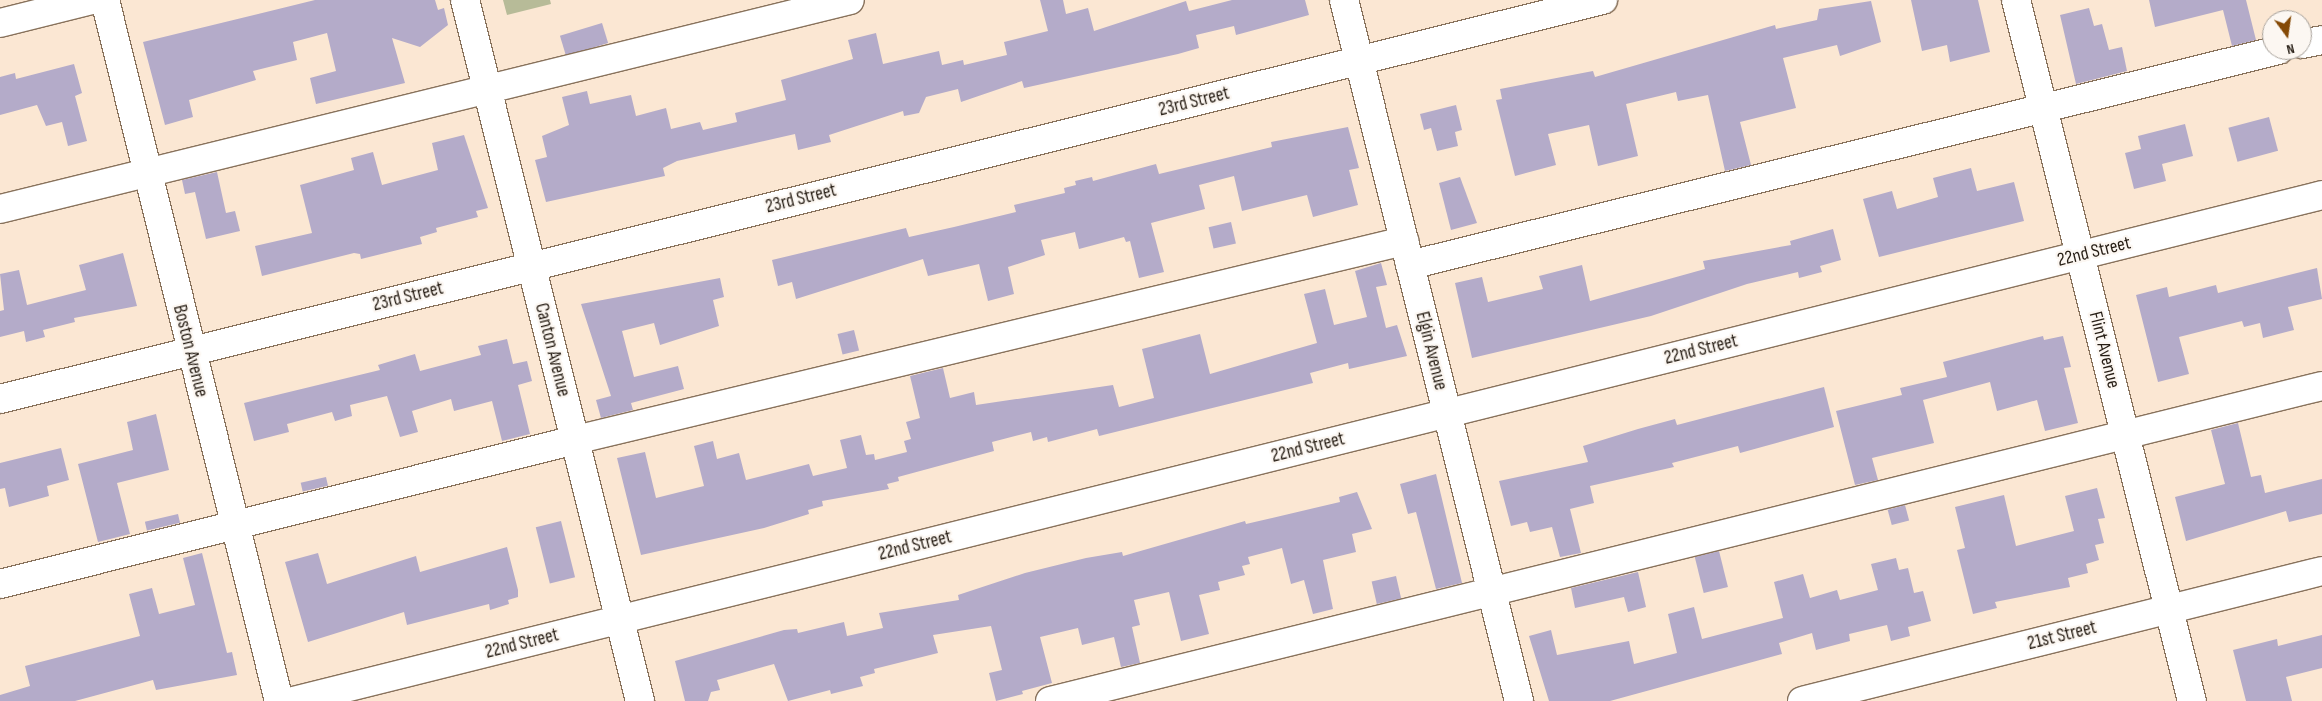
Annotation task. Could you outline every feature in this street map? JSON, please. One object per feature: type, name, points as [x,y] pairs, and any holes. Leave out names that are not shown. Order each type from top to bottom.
[{"type":"street","points":[[0,23],[92,0]]},
{"type":"street","name":"Boston Avenue","points":[[106,0],[190,351],[279,701]]},
{"type":"street","name":"Canton Avenue","points":[[465,0],[640,701]]},
{"type":"street","points":[[0,210],[146,172],[850,0]]},
{"type":"street","name":"Elgin Avenue","points":[[1344,0],[1519,701]]},
{"type":"street","name":"23rd Street","points":[[0,399],[1603,0]]},
{"type":"street","name":"Flint Avenue","points":[[2016,0],[2192,701]]},
{"type":"street","points":[[0,584],[574,440],[1407,253],[2043,107],[2262,54]]},
{"type":"street","name":"22nd Street","points":[[293,701],[2322,195]]},
{"type":"street","points":[[1050,701],[2322,386]]},
{"type":"street","name":"21st Street","points":[[1802,701],[2322,572]]},
{"type":"green space","points":[[503,0],[550,0],[551,4],[507,15]]},
{"type":"building","points":[[315,0],[435,0],[438,10],[444,8],[448,25],[420,47],[392,38],[405,83],[316,104],[310,78],[336,71],[327,33],[293,42],[297,60],[253,71],[256,80],[189,100],[193,117],[165,125],[143,42]]},
{"type":"building","points":[[1040,0],[1063,0],[1066,14],[1088,8],[1094,31],[1186,1],[1189,11],[1232,0],[1305,0],[1309,15],[1236,35],[1234,26],[1196,35],[1199,48],[1178,54],[1024,88],[1022,81],[961,102],[958,89],[926,97],[919,113],[904,116],[903,111],[829,135],[831,142],[798,150],[795,134],[677,161],[663,168],[665,176],[546,202],[535,160],[547,157],[542,136],[569,125],[562,97],[587,91],[590,104],[631,95],[636,116],[666,108],[671,129],[700,122],[703,130],[737,122],[735,113],[786,100],[781,80],[853,59],[848,40],[876,33],[883,64],[939,51],[942,65],[963,60],[964,65],[1007,55],[1004,42],[1048,31]]},
{"type":"building","points":[[1911,0],[1978,0],[1990,52],[1950,62],[1947,45],[1922,51]]},
{"type":"building","points":[[2149,0],[2246,0],[2256,40],[2232,46],[2223,10],[2155,27]]},
{"type":"building","points":[[1871,1],[1881,42],[1840,56],[1837,45],[1783,58],[1796,108],[1740,122],[1751,165],[1725,171],[1708,95],[1678,101],[1676,92],[1626,104],[1638,156],[1598,166],[1589,125],[1548,134],[1556,165],[1515,176],[1496,100],[1502,99],[1500,89],[1593,71],[1595,77],[1775,25],[1776,29],[1817,20],[1819,9]]},
{"type":"building","points":[[2089,8],[2094,26],[2102,24],[2109,50],[2122,47],[2127,71],[2076,84],[2060,15]]},
{"type":"building","points":[[602,23],[608,43],[566,56],[560,36]]},
{"type":"building","points":[[74,64],[82,93],[75,96],[87,141],[68,146],[62,122],[46,126],[37,105],[0,115],[0,77],[15,73],[16,79]]},
{"type":"building","points":[[1456,105],[1462,130],[1455,132],[1458,146],[1437,151],[1431,128],[1424,130],[1420,114]]},
{"type":"building","points":[[2269,117],[2278,151],[2237,162],[2228,128]]},
{"type":"building","points":[[2185,124],[2193,156],[2162,164],[2166,181],[2134,189],[2125,153],[2141,149],[2138,136]]},
{"type":"building","points":[[1348,127],[1359,168],[1349,170],[1358,205],[1313,217],[1307,195],[1242,211],[1234,176],[1199,185],[1205,209],[1151,223],[1164,272],[1139,278],[1130,241],[1126,242],[1124,237],[1079,249],[1075,232],[1041,240],[1045,255],[1008,267],[1014,294],[988,301],[979,264],[928,276],[923,259],[796,299],[792,282],[778,286],[772,260],[906,228],[909,237],[1016,212],[1014,205],[1065,193],[1064,188],[1076,185],[1075,181],[1092,177],[1093,181],[1156,164],[1159,174],[1272,147],[1271,142]]},
{"type":"building","points":[[464,135],[488,208],[476,211],[478,217],[436,228],[437,232],[420,237],[422,244],[361,259],[360,254],[354,253],[262,276],[255,246],[312,233],[300,185],[354,170],[351,158],[373,152],[382,185],[438,170],[432,143]]},
{"type":"building","points":[[1971,168],[1977,191],[2014,182],[2024,221],[1879,257],[1863,199],[1892,191],[1897,209],[1938,197],[1933,178]]},
{"type":"building","points":[[217,172],[226,213],[235,211],[240,231],[206,239],[195,192],[185,194],[182,180]]},
{"type":"building","points":[[1460,177],[1477,223],[1451,230],[1439,183]]},
{"type":"building","points":[[1231,222],[1236,243],[1214,249],[1209,227]]},
{"type":"building","points":[[1833,229],[1841,260],[1820,266],[1822,272],[1799,278],[1798,272],[1747,284],[1651,316],[1472,358],[1455,283],[1482,277],[1488,302],[1543,289],[1539,276],[1582,265],[1590,301],[1705,269],[1703,261],[1791,245],[1790,241]]},
{"type":"building","points":[[123,253],[137,306],[74,318],[75,322],[43,330],[45,337],[26,342],[24,331],[0,337],[0,311],[4,310],[0,274],[19,270],[27,305],[86,290],[79,265]]},
{"type":"building","points":[[1381,263],[1387,285],[1376,287],[1386,328],[1397,325],[1407,356],[1349,369],[1348,363],[1310,373],[1313,383],[1099,436],[1097,429],[1048,442],[1047,437],[1033,441],[1031,432],[992,442],[994,451],[898,477],[899,481],[887,484],[889,489],[822,501],[823,506],[808,510],[809,514],[764,528],[641,555],[617,458],[645,452],[656,498],[704,486],[694,446],[713,441],[717,459],[739,453],[746,480],[809,464],[813,476],[847,468],[840,440],[861,435],[866,455],[874,454],[875,460],[907,452],[904,441],[911,439],[906,422],[920,418],[910,376],[943,368],[950,398],[974,392],[976,405],[1113,385],[1119,407],[1154,398],[1142,349],[1200,334],[1210,374],[1317,343],[1304,294],[1325,289],[1334,325],[1367,317],[1355,271]]},
{"type":"building","points":[[2317,268],[2322,299],[2288,307],[2294,330],[2263,338],[2260,323],[2244,327],[2242,321],[2179,337],[2189,374],[2158,382],[2136,295],[2167,287],[2169,297],[2216,285],[2218,293]]},
{"type":"building","points":[[720,278],[724,297],[713,300],[719,326],[660,345],[654,323],[622,331],[634,377],[678,366],[684,389],[631,403],[633,410],[601,418],[596,400],[611,396],[581,304]]},
{"type":"building","points":[[854,330],[859,350],[843,354],[838,334]]},
{"type":"building","points":[[2043,336],[2044,340],[2063,336],[2071,367],[2064,368],[2078,423],[2045,431],[2037,400],[1997,411],[1990,382],[1923,400],[1934,443],[1872,458],[1878,480],[1855,485],[1836,411],[1902,395],[1900,388],[1947,377],[1943,362]]},
{"type":"building","points":[[507,339],[513,364],[527,361],[532,381],[518,385],[530,434],[502,441],[492,401],[454,411],[451,399],[412,411],[418,432],[400,437],[387,396],[350,405],[352,416],[335,421],[332,412],[287,424],[289,432],[254,441],[244,403],[380,370],[378,365],[415,354],[420,371],[481,355],[478,346]]},
{"type":"building","points":[[1824,387],[1834,427],[1740,453],[1738,446],[1672,463],[1674,467],[1590,486],[1594,503],[1570,509],[1581,553],[1560,557],[1552,527],[1530,532],[1527,522],[1511,526],[1499,481],[1588,462],[1583,446],[1638,429],[1675,419],[1677,425]]},
{"type":"building","points":[[156,414],[169,470],[117,483],[130,534],[98,542],[78,464],[133,450],[127,422]]},
{"type":"building","points":[[2238,423],[2251,477],[2261,475],[2265,493],[2322,479],[2322,514],[2289,522],[2286,511],[2186,541],[2175,497],[2225,484],[2211,430]]},
{"type":"building","points":[[61,448],[69,480],[47,486],[49,496],[9,507],[5,488],[0,489],[0,463]]},
{"type":"building","points":[[1436,474],[1462,583],[1436,589],[1416,512],[1408,514],[1400,484]]},
{"type":"building","points":[[326,477],[328,486],[303,492],[301,483]]},
{"type":"building","points":[[2097,488],[2105,518],[2098,519],[2104,543],[2095,545],[2099,560],[2086,564],[2088,573],[2068,578],[2070,587],[1995,602],[1997,608],[1973,614],[1957,550],[1965,548],[1955,507],[2004,495],[2016,546],[2074,531],[2065,496]]},
{"type":"building","points":[[1357,492],[1372,529],[1352,534],[1356,552],[1323,560],[1333,609],[1313,614],[1304,580],[1291,584],[1282,548],[1248,557],[1250,564],[1242,566],[1245,575],[1218,582],[1220,590],[1199,595],[1209,634],[1181,641],[1169,592],[1134,600],[1140,625],[1132,627],[1140,663],[1121,667],[1114,637],[1082,645],[1078,628],[1040,637],[1052,683],[1022,691],[1023,694],[996,701],[989,673],[1002,670],[991,626],[933,635],[938,653],[874,669],[875,673],[860,677],[863,686],[831,694],[830,690],[788,701],[774,664],[717,680],[720,690],[711,692],[708,701],[685,701],[675,661],[784,630],[797,629],[798,633],[844,622],[847,636],[883,628],[879,613],[959,600],[958,595],[1025,573],[1086,558],[1122,552],[1123,556],[1245,521],[1246,524],[1340,502],[1339,497]]},
{"type":"building","points":[[1905,505],[1909,520],[1892,525],[1888,510]]},
{"type":"building","points":[[178,514],[180,523],[147,530],[145,522]]},
{"type":"building","points":[[561,521],[575,577],[550,584],[536,527]]},
{"type":"building","points":[[507,547],[518,590],[518,597],[508,600],[509,604],[490,610],[489,604],[407,625],[404,612],[308,642],[285,562],[318,553],[327,584],[416,556],[420,572]]},
{"type":"building","points":[[1719,551],[1728,587],[1704,593],[1695,557]]},
{"type":"building","points":[[202,553],[227,653],[232,652],[237,675],[156,690],[153,680],[75,701],[0,701],[0,695],[30,686],[25,666],[140,636],[129,594],[152,588],[159,614],[195,605],[183,558]]},
{"type":"building","points":[[1896,558],[1899,570],[1908,568],[1914,593],[1923,591],[1931,621],[1908,627],[1910,636],[1891,641],[1887,625],[1849,634],[1850,641],[1816,650],[1812,633],[1779,643],[1782,654],[1610,701],[1549,701],[1529,636],[1551,630],[1557,655],[1629,641],[1634,664],[1677,653],[1668,614],[1694,607],[1702,639],[1783,618],[1774,582],[1803,574],[1810,598],[1837,590],[1840,600],[1878,590],[1871,564]]},
{"type":"building","points":[[1638,572],[1646,607],[1628,612],[1624,597],[1575,608],[1571,588]]},
{"type":"building","points":[[1396,576],[1401,598],[1377,604],[1372,582]]},
{"type":"building","points":[[2322,635],[2322,668],[2286,677],[2292,701],[2246,701],[2233,650],[2277,639],[2278,646]]}]
